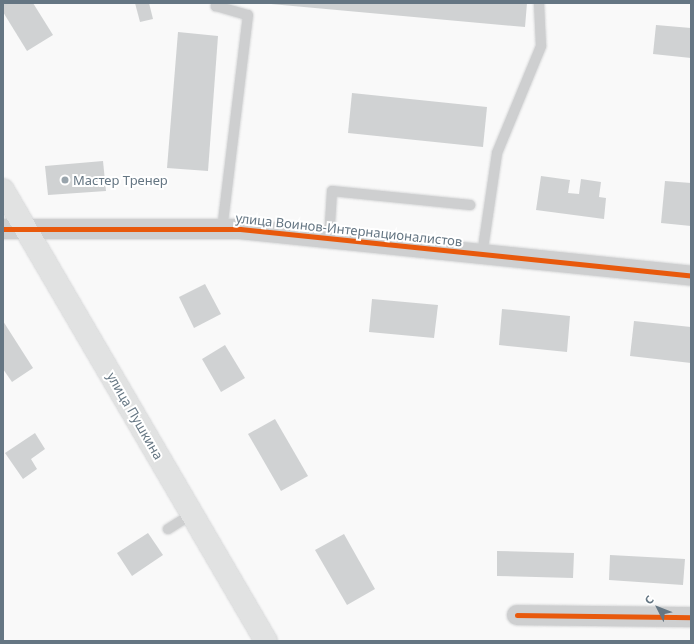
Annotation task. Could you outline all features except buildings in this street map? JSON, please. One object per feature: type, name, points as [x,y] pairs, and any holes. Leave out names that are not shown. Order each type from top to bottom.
[{"type":"main road","name":"улица Пушкина","points":[[3,190],[266,641]]},
{"type":"street","name":"улица Воинов-Интернационалистов","points":[[3,229],[222,229],[329,238],[691,276]]},
{"type":"street","points":[[517,616],[691,617]]},
{"type":"lane","points":[[218,3],[216,6],[248,15],[222,229]]},
{"type":"lane","points":[[482,255],[496,153],[541,46],[539,3]]},
{"type":"lane","points":[[329,238],[332,191],[470,204]]},
{"type":"lane","points":[[168,529],[192,514]]},
{"type":"cycle path","points":[[3,229],[240,229],[691,276]]},
{"type":"cycle path","points":[[517,615],[691,617]]},
{"type":"place","name":"Мастер Тренер","points":[[65,180]]}]
